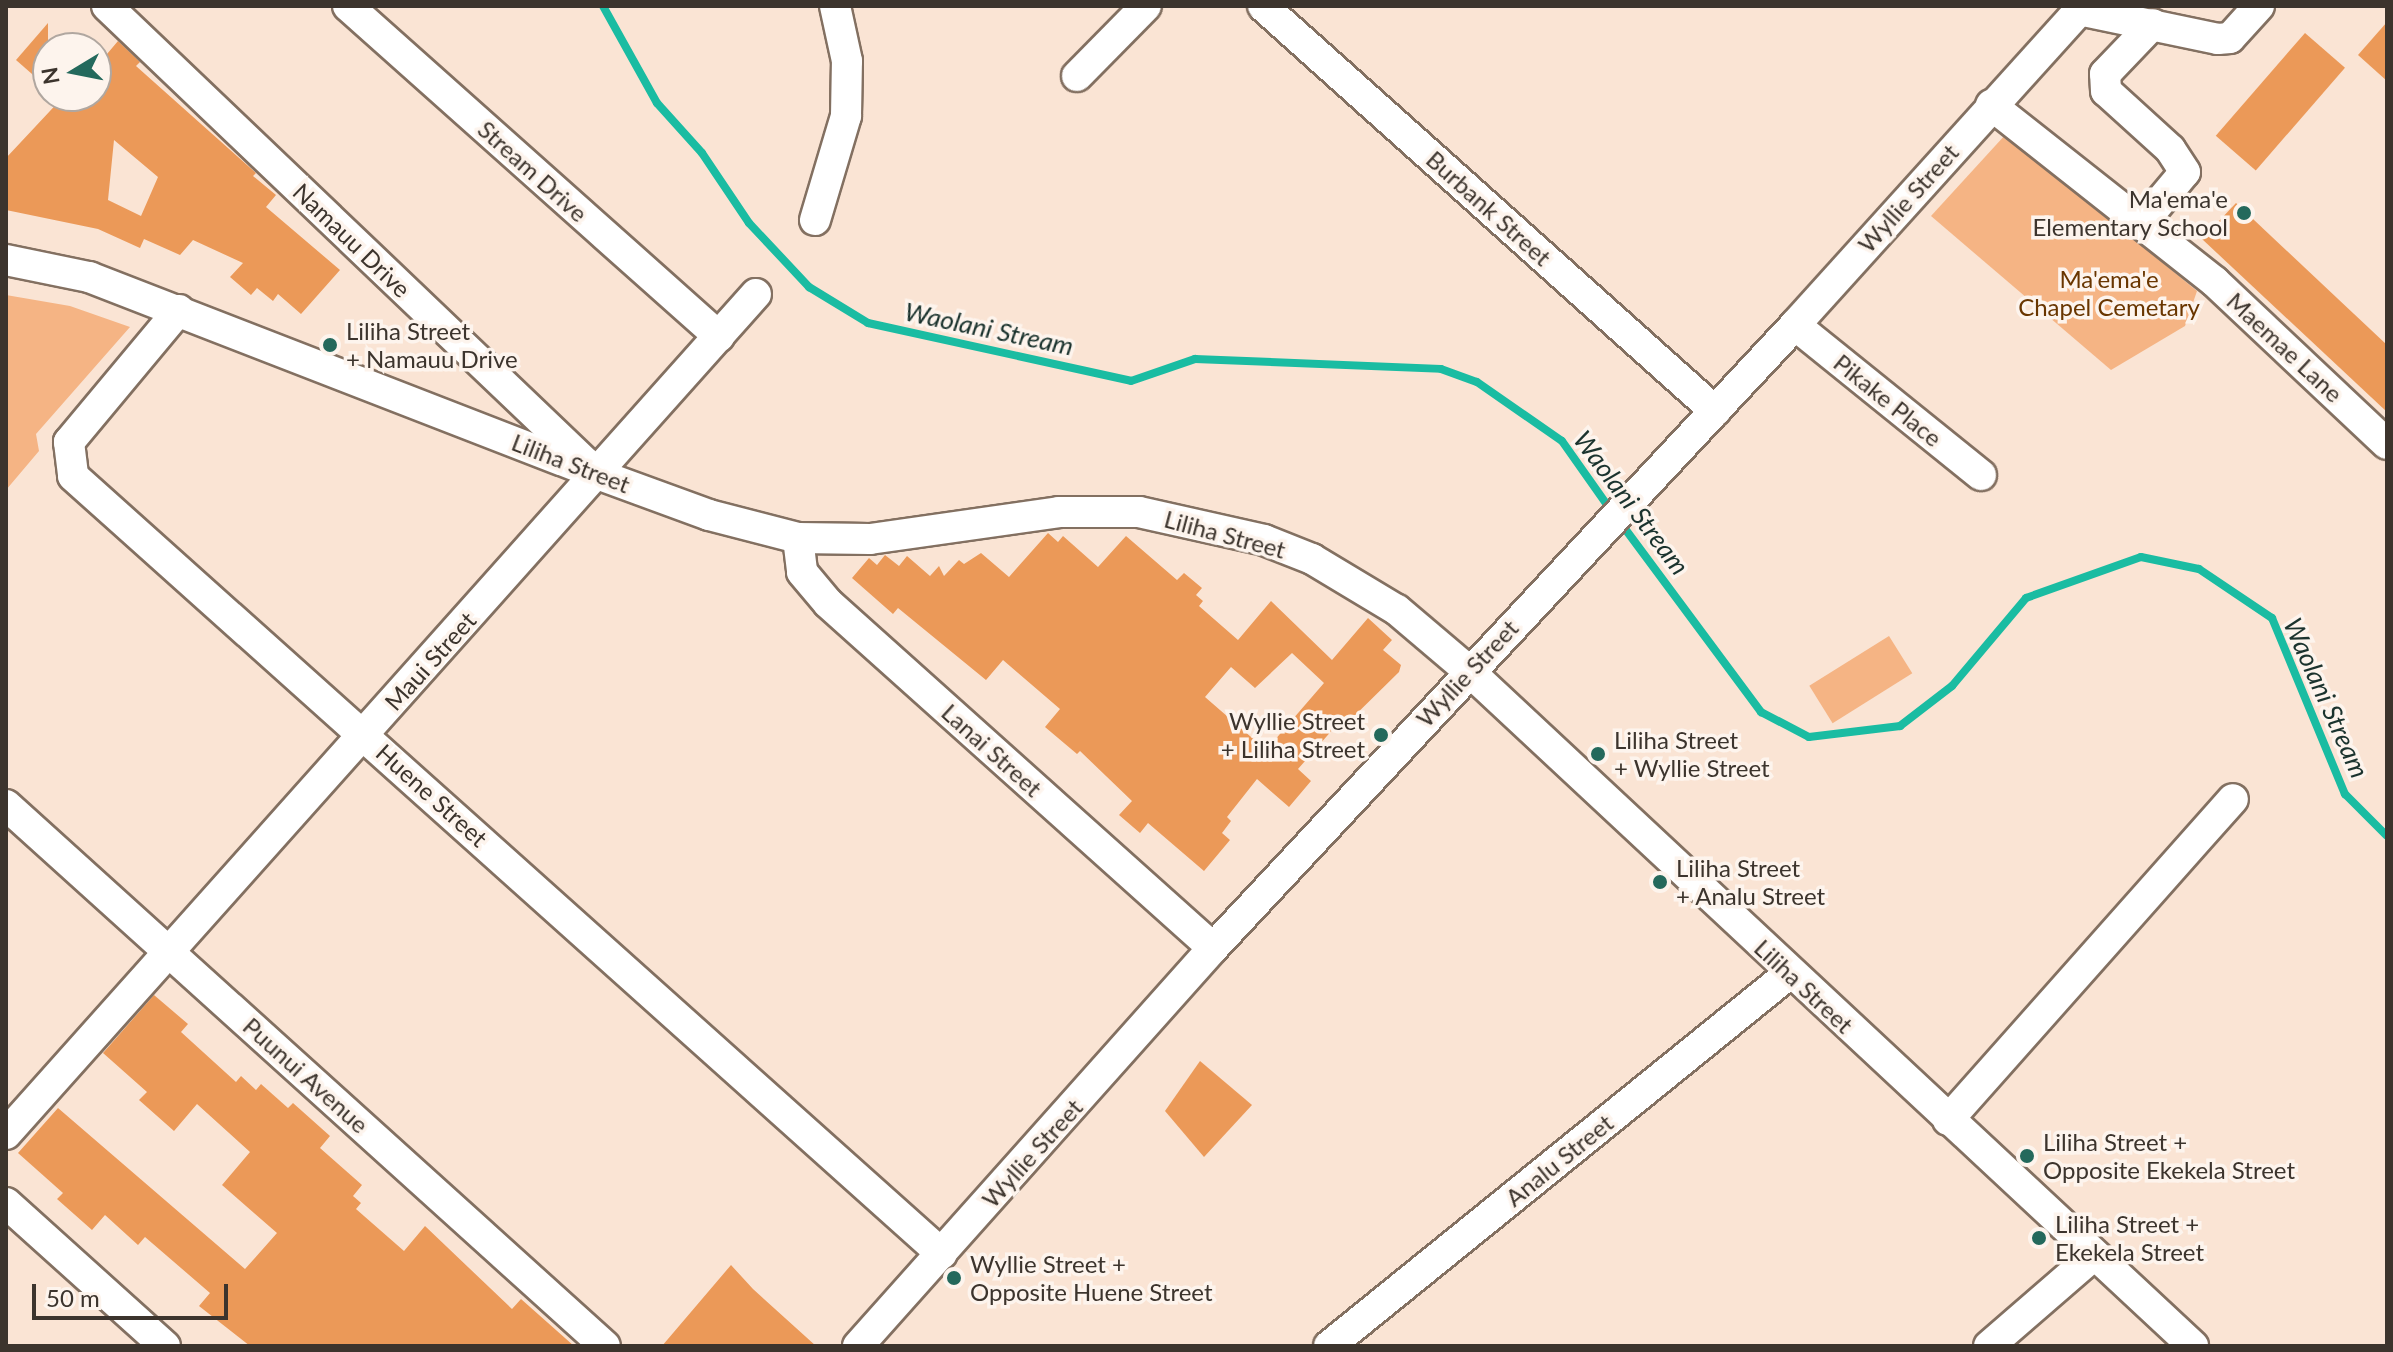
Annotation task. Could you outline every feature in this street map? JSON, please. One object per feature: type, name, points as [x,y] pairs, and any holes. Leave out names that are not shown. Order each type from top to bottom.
[{"type":"street","name":"Namauu Drive","points":[[107,6],[597,474]]},
{"type":"street","name":"Stream Drive","points":[[348,6],[719,337]]},
{"type":"street","points":[[815,220],[846,116],[847,61],[835,6]]},
{"type":"street","points":[[1077,76],[1146,6]]},
{"type":"street","name":"Burbank Street","points":[[1263,6],[1715,411]]},
{"type":"street","points":[[2081,8],[2230,38],[2259,6]]},
{"type":"street","name":"Wyllie Street","points":[[858,1346],[1213,948],[1623,504],[1795,325],[2081,8]]},
{"type":"street","points":[[2143,222],[2185,172],[2170,149],[2106,91],[2105,74],[2153,24]]},
{"type":"street","name":"Maemae Lane","points":[[1991,105],[2143,222],[2215,282],[2387,444]]},
{"type":"street","name":"Liliha Street","points":[[6,260],[89,277],[597,474],[709,515],[798,538],[906,536],[1059,512],[1139,512],[1196,521],[1312,559],[1397,610],[1469,671],[2193,1346]]},
{"type":"street","name":"Maui Street","points":[[6,1134],[756,294]]},
{"type":"street","name":"Huene Street","points":[[179,310],[69,442],[73,476],[365,734],[942,1254]]},
{"type":"street","name":"Pikake Place","points":[[1795,325],[1981,475]]},
{"type":"street","name":"Lanai Street","points":[[798,538],[802,572],[828,603],[1213,948]]},
{"type":"street","points":[[1948,1120],[2233,799]]},
{"type":"street","name":"Puunui Avenue","points":[[6,805],[605,1346]]},
{"type":"street","name":"Analu Street","points":[[1329,1346],[1790,973]]},
{"type":"street","points":[[6,1203],[165,1346]]},
{"type":"street","points":[[1989,1346],[2094,1255]]},
{"type":"green space","name":"Ma'ema'e Chapel Cemetary","points":[[2006,134],[2197,291],[2185,326],[2111,370],[1931,216]]},
{"type":"green space","points":[[6,295],[70,306],[130,327],[36,434],[39,451],[6,490]]},
{"type":"green space","points":[[1889,636],[1912,673],[1833,723],[1809,686]]},
{"type":"building","points":[[2387,22],[2387,81],[2358,55]]},
{"type":"building","points":[[2305,33],[2345,68],[2256,170],[2216,136]]},
{"type":"building","points":[[118,41],[140,62],[136,66],[256,173],[253,176],[276,195],[266,207],[340,270],[301,314],[278,294],[273,301],[257,288],[251,295],[230,277],[243,263],[193,240],[180,255],[144,239],[140,248],[98,229],[6,210],[6,158],[49,112],[112,112],[112,48]],"holes":[[[114,140],[158,177],[141,216],[108,200]]]},
{"type":"building","points":[[32,42],[32,74],[16,60]]},
{"type":"building","points":[[2236,203],[2387,345],[2387,412],[2202,239]]},
{"type":"building","points":[[1048,533],[1058,542],[1063,536],[1098,567],[1126,536],[1177,580],[1184,573],[1202,588],[1196,595],[1203,601],[1199,606],[1238,640],[1271,601],[1332,660],[1368,618],[1392,640],[1383,650],[1401,665],[1399,672],[1338,732],[1334,728],[1298,769],[1311,781],[1289,807],[1257,779],[1227,817],[1231,821],[1222,833],[1230,840],[1204,871],[1148,823],[1140,833],[1119,815],[1132,801],[1080,751],[1077,754],[1045,727],[1060,709],[1003,660],[986,680],[898,608],[893,614],[852,578],[869,558],[877,565],[885,555],[899,566],[907,556],[930,576],[939,566],[944,576],[959,560],[964,564],[981,553],[1009,577]],"holes":[[[1292,653],[1324,683],[1266,750],[1205,697],[1231,667],[1255,688]]]},
{"type":"building","points":[[154,995],[188,1024],[181,1032],[236,1082],[241,1076],[256,1090],[261,1084],[288,1108],[293,1103],[330,1136],[320,1148],[362,1185],[353,1196],[361,1203],[356,1209],[404,1251],[425,1226],[512,1309],[521,1299],[574,1346],[250,1346],[199,1306],[210,1293],[145,1237],[138,1245],[105,1215],[92,1230],[57,1199],[63,1193],[18,1153],[58,1108],[245,1269],[277,1233],[222,1185],[250,1152],[197,1104],[174,1131],[139,1100],[147,1092],[103,1053]]},
{"type":"building","points":[[1200,1061],[1252,1105],[1204,1157],[1165,1111]]},
{"type":"building","points":[[731,1265],[753,1289],[816,1346],[662,1346]]},
{"type":"waterway","name":"Waolani Stream","points":[[603,6],[657,103],[702,153],[749,223],[809,287],[868,323],[1131,381],[1195,359],[1441,369],[1477,382],[1562,441],[1612,512]]},
{"type":"waterway","name":"Waolani Stream","points":[[1620,522],[1761,712],[1809,737],[1900,726],[1952,686],[2026,598],[2141,557],[2199,569],[2272,618],[2345,794],[2387,836]]},
{"type":"place","name":"Ma'ema'e Elementary School","points":[[2244,213]]},
{"type":"place","name":"Liliha Street + Namauu Drive","points":[[330,345]]},
{"type":"place","name":"Wyllie Street + Liliha Street","points":[[1381,735]]},
{"type":"place","name":"Liliha Street + Wyllie Street","points":[[1598,754]]},
{"type":"place","name":"Liliha Street + Analu Street","points":[[1660,882]]},
{"type":"place","name":"Liliha Street + Opposite Ekekela Street","points":[[2027,1156]]},
{"type":"place","name":"Liliha Street + Ekekela Street","points":[[2039,1238]]},
{"type":"place","name":"Wyllie Street + Opposite Huene Street","points":[[954,1278]]}]
